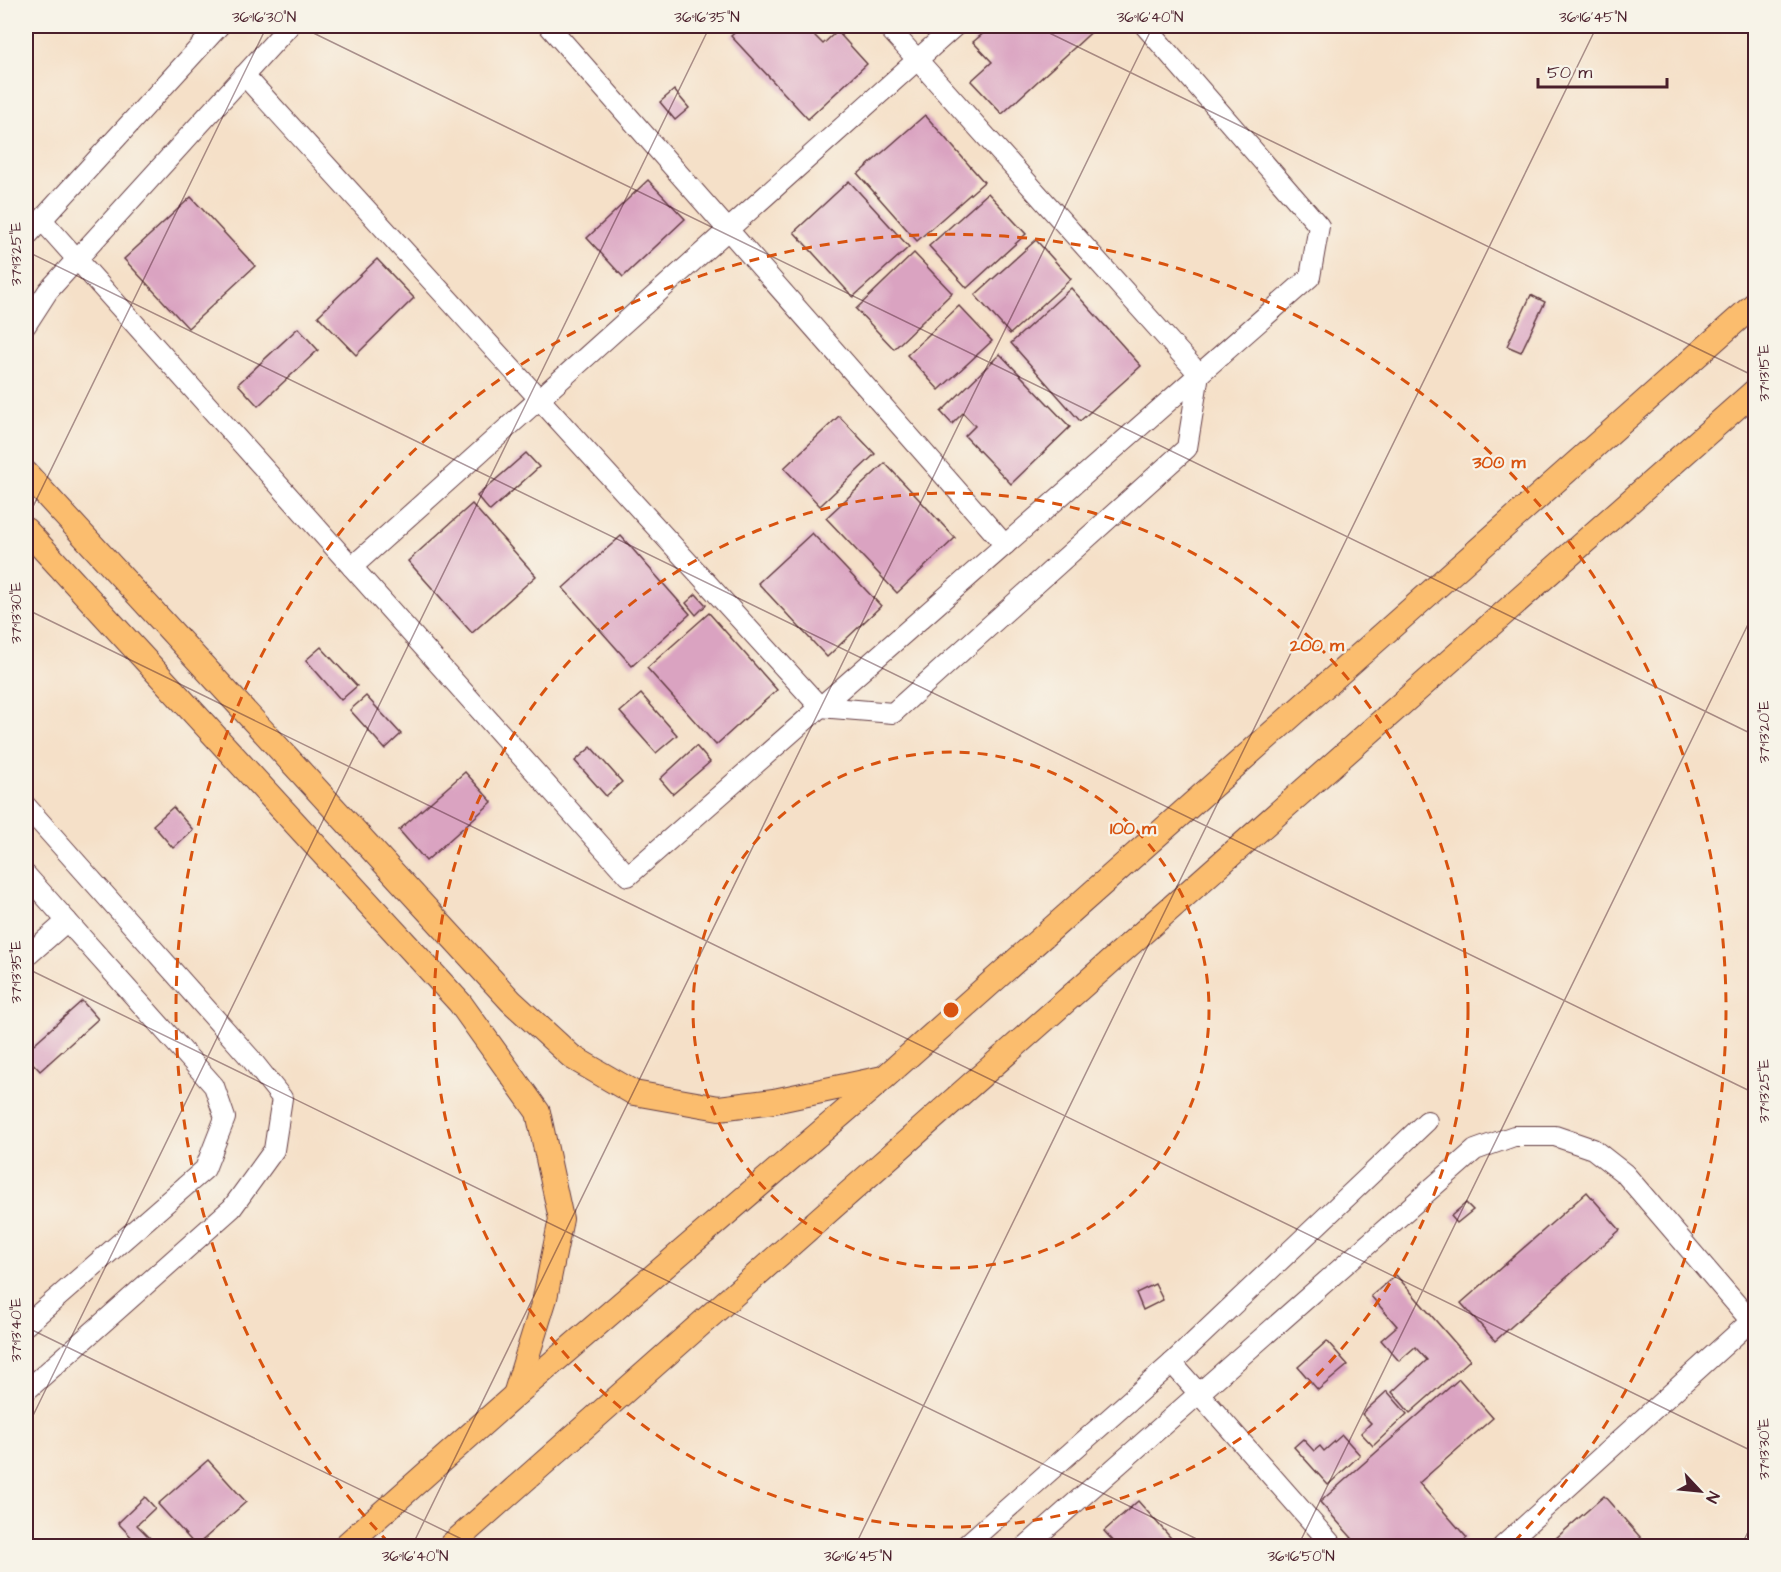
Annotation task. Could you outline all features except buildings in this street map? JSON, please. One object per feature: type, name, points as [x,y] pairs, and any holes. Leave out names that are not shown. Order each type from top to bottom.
[{"type":"main road","points":[[345,1546],[514,1396],[885,1077],[1755,303]]},
{"type":"main road","points":[[450,1546],[1755,390]]},
{"type":"main road","points":[[26,472],[511,1001],[572,1057],[634,1093],[719,1108],[774,1101],[885,1077]]},
{"type":"main road","points":[[26,530],[460,1003],[538,1112],[561,1219],[545,1298],[514,1396]]},
{"type":"main road","points":[[162,679],[190,653]]},
{"type":"street","points":[[26,237],[219,26]]},
{"type":"street","points":[[26,326],[48,291],[289,26]]},
{"type":"street","points":[[549,26],[1005,545]]},
{"type":"street","points":[[887,26],[1199,374]]},
{"type":"street","points":[[352,567],[955,26]]},
{"type":"street","points":[[42,220],[628,876],[1310,278],[1319,226],[1146,26]]},
{"type":"street","points":[[244,75],[820,707],[892,713],[1187,448],[1199,374]]},
{"type":"street","points":[[26,806],[251,1059],[282,1098],[274,1150],[232,1208],[26,1391]]},
{"type":"street","points":[[26,875],[214,1086],[225,1118],[205,1169],[26,1325]]},
{"type":"street","points":[[26,957],[67,921]]},
{"type":"street","points":[[965,1546],[1172,1363],[1427,1121]]},
{"type":"street","points":[[1026,1546],[1475,1150],[1514,1136],[1555,1136],[1593,1149],[1625,1174],[1753,1324],[1503,1546]]},
{"type":"street","points":[[1172,1363],[1334,1546]]}]
